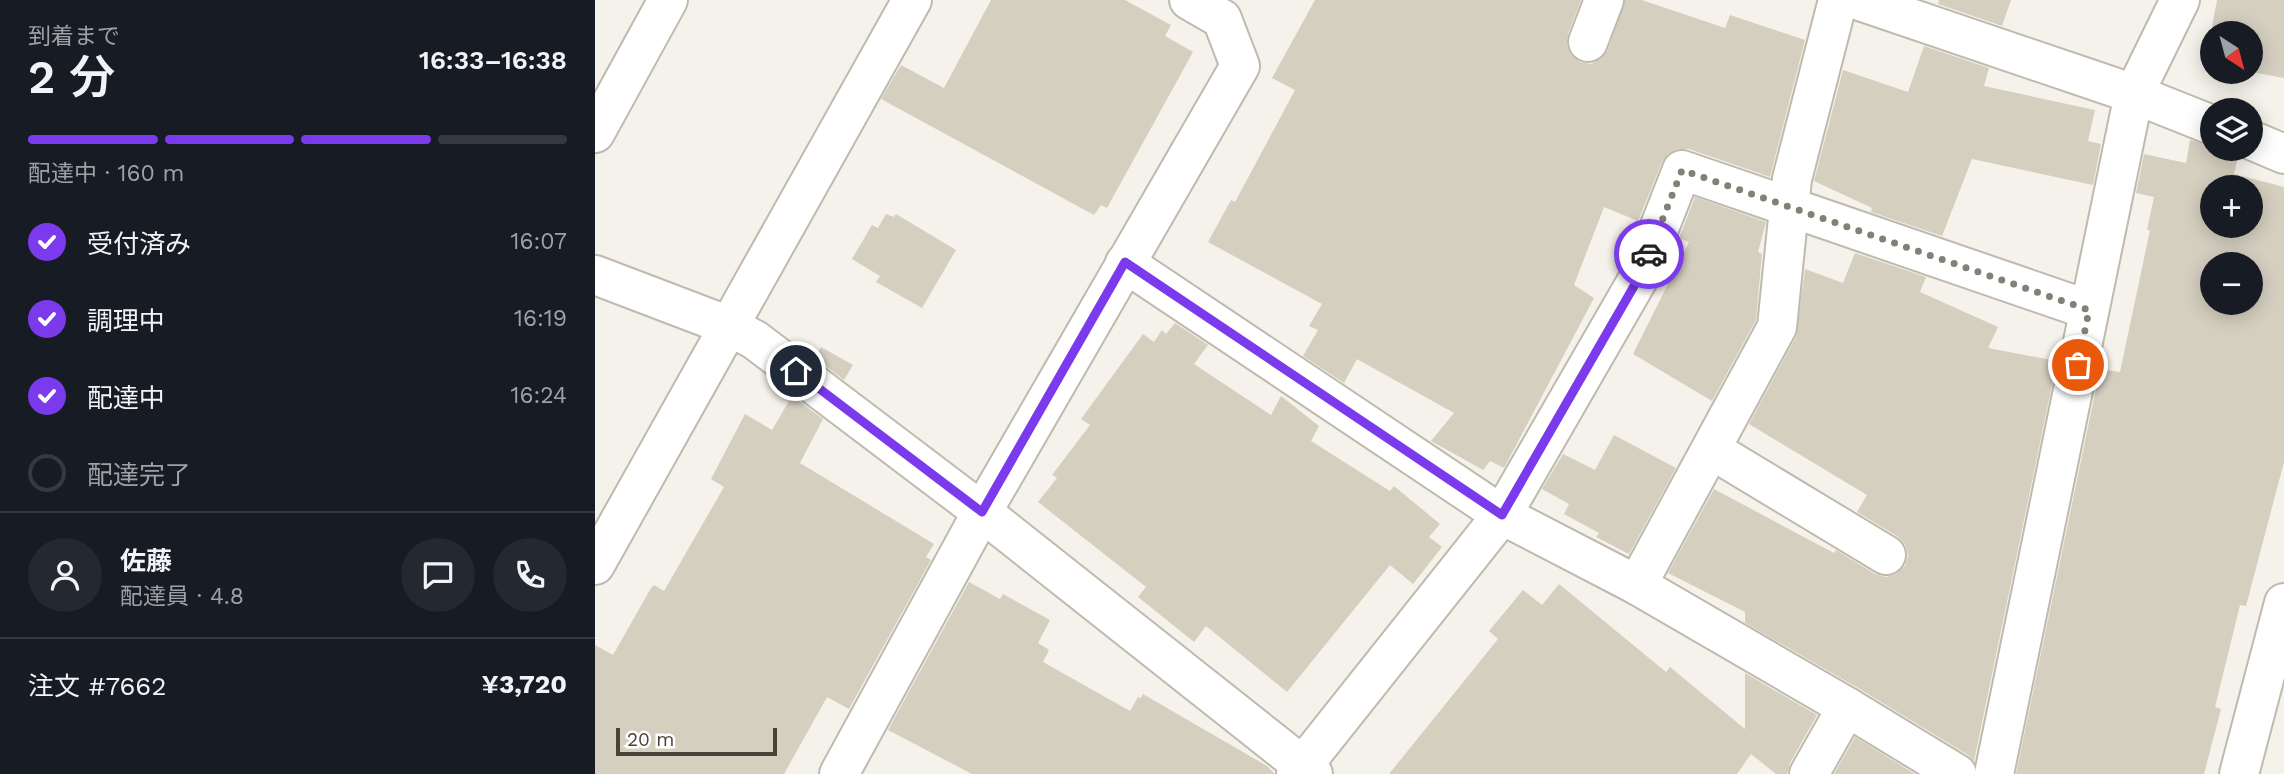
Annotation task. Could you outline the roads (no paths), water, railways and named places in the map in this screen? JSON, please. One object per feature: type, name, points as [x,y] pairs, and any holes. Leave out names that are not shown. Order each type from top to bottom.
[{"type":"street","points":[[595,134],[669,0]]},
{"type":"street","points":[[595,565],[912,0]]},
{"type":"street","points":[[839,774],[982,512],[1240,66],[1222,19],[1189,0]]},
{"type":"street","points":[[1588,42],[1604,0]]},
{"type":"street","points":[[1637,585],[1777,327],[1792,180],[1838,0]]},
{"type":"street","points":[[1857,0],[2134,94],[2200,120]]},
{"type":"street","points":[[1994,774],[2134,94],[2180,0]]},
{"type":"street","points":[[2263,145],[2284,153]]},
{"type":"street","points":[[595,275],[729,326],[755,340],[982,512],[1303,771],[1502,515],[1641,274],[1682,170],[2089,310]]},
{"type":"street","points":[[1125,262],[1502,515],[1637,585],[1957,774]]},
{"type":"street","points":[[1712,450],[1886,555]]},
{"type":"street","points":[[2239,774],[2284,603]]},
{"type":"street","points":[[1809,774],[1847,707]]}]
